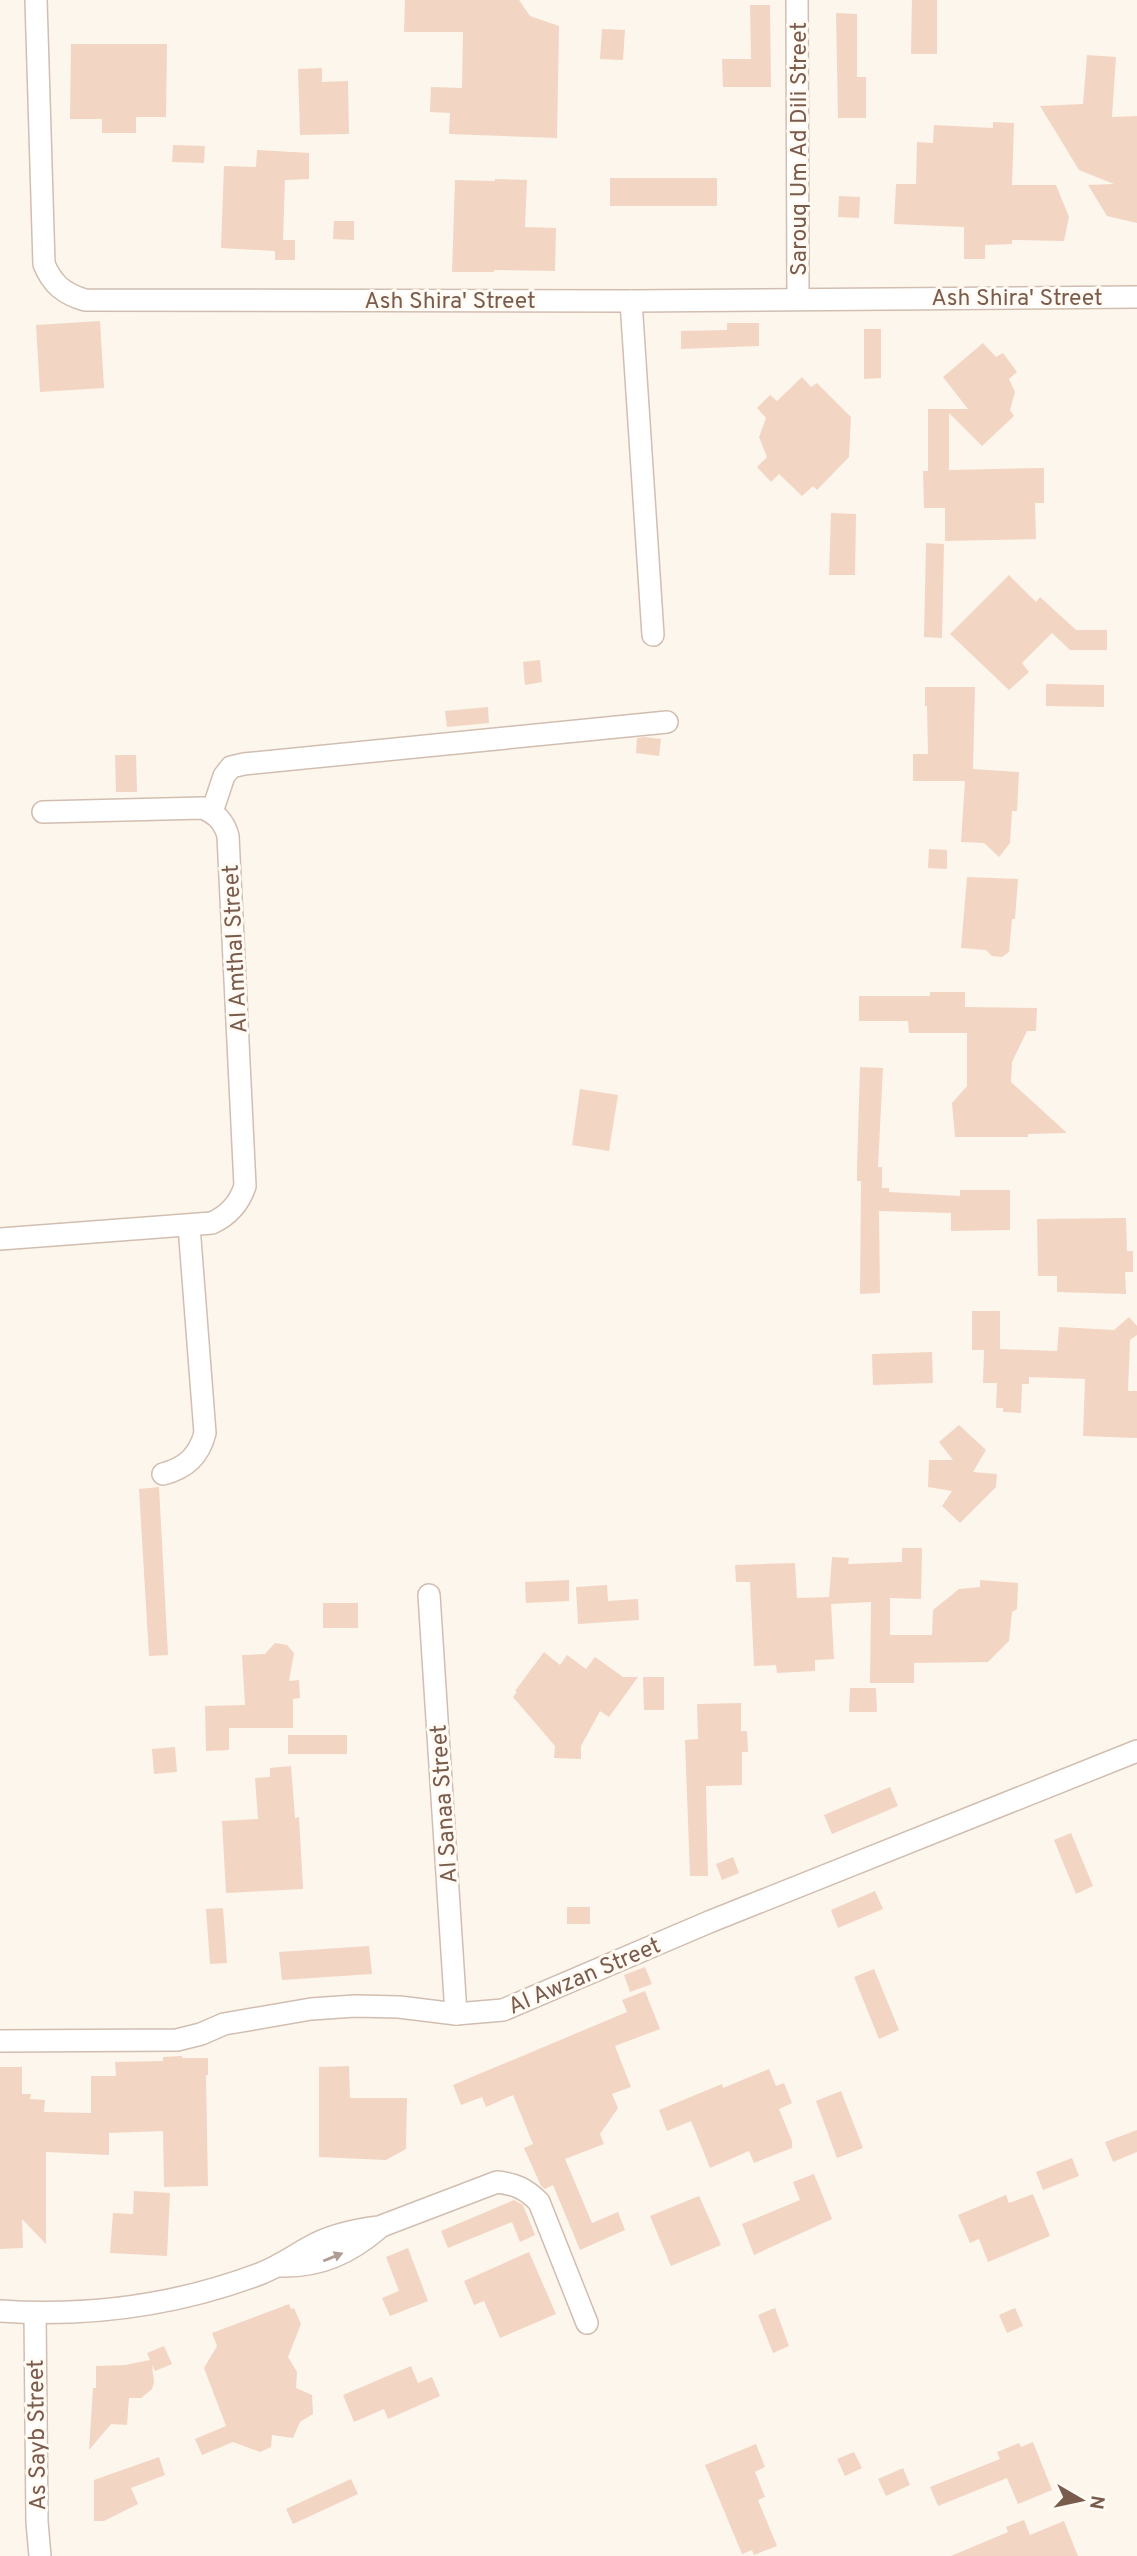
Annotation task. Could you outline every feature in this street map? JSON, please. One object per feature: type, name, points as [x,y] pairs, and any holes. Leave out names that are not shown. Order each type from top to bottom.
[{"type":"street","name":"Ash Shira' Street","points":[[36,0],[44,264],[55,283],[73,297],[97,301],[1137,297]]},
{"type":"street","name":"Sarouq Um Ad Dili Street","points":[[797,0],[798,298]]},
{"type":"street","points":[[631,300],[653,635]]},
{"type":"street","points":[[43,812],[192,808],[212,812],[224,776],[231,767],[244,764],[667,722]]},
{"type":"street","name":"Al Amthal Street","points":[[0,1239],[212,1223],[229,1213],[242,1196],[246,1174],[228,835],[220,819],[212,812]]},
{"type":"street","points":[[163,1474],[174,1471],[193,1459],[205,1433],[190,1226]]},
{"type":"street","name":"Al Sanaa Street","points":[[429,1595],[456,2014]]},
{"type":"street","name":"Al Awzan Street","points":[[0,2041],[177,2040],[224,2024],[267,2015],[355,2006],[423,2009],[456,2014],[503,2010],[709,1922],[1137,1751]]},
{"type":"street","points":[[0,2311],[77,2312],[160,2302],[227,2285],[279,2266],[326,2239],[379,2227],[498,2182],[513,2183],[528,2191],[539,2202],[587,2323]]},
{"type":"street","name":"As Sayb Street","points":[[35,2313],[37,2522],[40,2556]]},
{"type":"building","points":[[405,0],[519,0],[530,16],[559,26],[557,138],[449,134],[450,113],[430,112],[431,87],[462,88],[463,32],[404,32]]},
{"type":"building","points":[[912,0],[937,0],[937,54],[911,54]]},
{"type":"building","points":[[750,5],[770,5],[771,87],[723,87],[722,59],[751,59]]},
{"type":"building","points":[[836,13],[857,14],[857,77],[866,77],[866,118],[838,118]]},
{"type":"building","points":[[602,29],[625,30],[623,60],[600,59]]},
{"type":"building","points":[[71,44],[167,44],[166,117],[136,117],[136,133],[102,133],[102,119],[70,119]]},
{"type":"building","points":[[1087,55],[1116,57],[1112,117],[1137,116],[1137,223],[1107,216],[1088,185],[1114,184],[1079,170],[1040,106],[1083,104]]},
{"type":"building","points":[[322,68],[322,82],[348,81],[349,134],[300,135],[298,69]]},
{"type":"building","points":[[993,122],[1014,123],[1012,185],[1056,185],[1069,217],[1064,241],[1012,240],[1012,244],[985,245],[985,259],[964,259],[964,227],[894,224],[896,184],[916,184],[917,142],[933,143],[934,125],[993,128]]},
{"type":"building","points":[[173,145],[205,146],[204,163],[172,162]]},
{"type":"building","points":[[257,150],[309,153],[309,179],[285,180],[283,240],[295,240],[295,260],[275,260],[275,251],[221,248],[224,166],[256,167]]},
{"type":"building","points":[[610,178],[717,178],[717,206],[610,206]]},
{"type":"building","points":[[455,180],[527,180],[525,227],[556,228],[555,271],[452,272]]},
{"type":"building","points":[[839,196],[860,197],[859,218],[838,217]]},
{"type":"building","points":[[334,221],[354,221],[354,240],[333,239]]},
{"type":"building","points":[[100,321],[104,388],[40,392],[36,325]]},
{"type":"building","points":[[727,323],[759,323],[759,346],[681,349],[681,331],[727,330]]},
{"type":"building","points":[[864,329],[881,329],[881,378],[864,379]]},
{"type":"building","points":[[983,343],[996,357],[1003,353],[1017,372],[1009,379],[1015,392],[1010,410],[1014,416],[982,446],[949,413],[949,470],[1044,468],[1044,503],[1035,503],[1036,539],[945,541],[945,508],[924,508],[923,471],[928,471],[928,409],[968,409],[943,377]]},
{"type":"building","points":[[802,377],[811,387],[817,383],[851,417],[849,457],[817,490],[813,486],[802,496],[779,474],[771,482],[757,467],[767,457],[759,437],[766,418],[757,408],[770,395],[777,401]]},
{"type":"building","points":[[831,513],[856,514],[855,575],[829,575]]},
{"type":"building","points":[[926,543],[944,544],[942,638],[924,637]]},
{"type":"building","points":[[1009,575],[1036,602],[1040,597],[1076,630],[1107,630],[1107,650],[1070,650],[1052,633],[1022,663],[1029,672],[1009,690],[950,634]]},
{"type":"building","points":[[540,660],[542,682],[525,685],[523,662]]},
{"type":"building","points":[[1046,684],[1104,685],[1104,707],[1046,706]]},
{"type":"building","points":[[925,687],[975,687],[973,769],[1019,772],[1017,811],[1012,811],[1010,843],[999,857],[984,843],[961,842],[965,781],[913,781],[913,754],[928,754]]},
{"type":"building","points":[[488,707],[489,723],[447,727],[445,711]]},
{"type":"building","points":[[637,738],[661,739],[659,756],[636,753]]},
{"type":"building","points":[[115,755],[136,755],[137,792],[116,792]]},
{"type":"building","points":[[929,849],[947,850],[947,869],[928,868]]},
{"type":"building","points":[[967,877],[1018,879],[1009,952],[1002,957],[992,956],[986,950],[961,948]]},
{"type":"building","points":[[930,992],[965,992],[965,1007],[1037,1008],[1036,1031],[1027,1031],[1012,1062],[1011,1082],[1067,1133],[1028,1134],[1028,1137],[955,1137],[952,1103],[967,1086],[967,1033],[909,1033],[908,1021],[859,1021],[859,996],[930,996]]},
{"type":"building","points":[[860,1067],[883,1068],[878,1167],[882,1167],[882,1188],[889,1188],[889,1192],[960,1196],[960,1190],[1010,1190],[1010,1230],[951,1231],[951,1213],[879,1211],[880,1293],[860,1294],[861,1181],[857,1181],[857,1167]]},
{"type":"building","points":[[580,1089],[618,1095],[609,1151],[572,1145]]},
{"type":"building","points":[[1126,1218],[1127,1251],[1133,1251],[1133,1272],[1125,1272],[1126,1294],[1057,1292],[1057,1276],[1038,1276],[1037,1219]]},
{"type":"building","points":[[972,1311],[1000,1311],[1000,1349],[1057,1351],[1059,1327],[1114,1330],[1129,1317],[1137,1326],[1137,1335],[1130,1340],[1128,1391],[1137,1391],[1137,1438],[1083,1436],[1085,1379],[1029,1377],[1029,1384],[1022,1384],[1021,1413],[1003,1412],[1003,1408],[996,1408],[997,1383],[983,1383],[984,1350],[972,1350]]},
{"type":"building","points":[[932,1352],[933,1383],[873,1385],[872,1354]]},
{"type":"building","points":[[959,1425],[986,1450],[973,1472],[997,1474],[996,1487],[960,1523],[942,1506],[952,1491],[928,1487],[929,1460],[953,1460],[939,1442]]},
{"type":"building","points":[[159,1487],[168,1655],[149,1656],[139,1489]]},
{"type":"building","points":[[902,1548],[922,1548],[921,1599],[890,1598],[890,1635],[932,1635],[933,1610],[959,1589],[980,1587],[980,1580],[1018,1583],[1017,1609],[1012,1612],[1009,1641],[988,1662],[914,1663],[914,1683],[870,1683],[871,1602],[831,1604],[834,1659],[815,1660],[815,1671],[777,1673],[776,1665],[754,1666],[750,1582],[736,1582],[735,1565],[795,1563],[797,1598],[829,1597],[832,1557],[849,1558],[848,1564],[902,1562]]},
{"type":"building","points":[[569,1580],[569,1601],[526,1603],[525,1582]]},
{"type":"building","points":[[607,1585],[608,1601],[638,1599],[639,1620],[578,1624],[576,1587]]},
{"type":"building","points":[[323,1603],[358,1603],[358,1628],[323,1628]]},
{"type":"building","points":[[275,1643],[287,1645],[294,1653],[289,1681],[299,1680],[300,1698],[293,1699],[293,1728],[229,1728],[229,1750],[206,1751],[205,1706],[245,1705],[242,1655],[265,1654]]},
{"type":"building","points":[[544,1652],[560,1665],[567,1655],[586,1669],[595,1657],[623,1677],[638,1677],[609,1717],[600,1711],[581,1746],[581,1759],[554,1758],[555,1746],[513,1697]]},
{"type":"building","points":[[643,1677],[664,1677],[664,1710],[644,1710]]},
{"type":"building","points":[[850,1688],[876,1688],[877,1712],[849,1712]]},
{"type":"building","points":[[741,1703],[741,1731],[747,1731],[748,1752],[742,1752],[742,1785],[706,1786],[708,1876],[690,1876],[685,1740],[698,1739],[697,1704]]},
{"type":"building","points":[[288,1735],[347,1735],[347,1754],[288,1754]]},
{"type":"building","points":[[175,1747],[177,1772],[154,1774],[152,1749]]},
{"type":"building","points":[[291,1766],[295,1818],[299,1817],[303,1889],[226,1893],[222,1821],[258,1819],[255,1778],[270,1777],[270,1768]]},
{"type":"building","points":[[890,1787],[898,1806],[832,1834],[824,1815]]},
{"type":"building","points":[[1071,1833],[1093,1886],[1076,1894],[1054,1840]]},
{"type":"building","points":[[733,1857],[739,1873],[722,1880],[716,1864]]},
{"type":"building","points":[[875,1891],[883,1909],[838,1928],[831,1910]]},
{"type":"building","points":[[567,1907],[590,1907],[590,1924],[567,1924]]},
{"type":"building","points":[[223,1908],[227,1963],[210,1964],[206,1909]]},
{"type":"building","points":[[369,1946],[372,1974],[282,1980],[279,1952]]},
{"type":"building","points":[[645,1967],[652,1984],[630,1992],[624,1975]]},
{"type":"building","points":[[874,1969],[899,2030],[879,2039],[854,1977]]},
{"type":"building","points":[[645,1991],[660,2029],[615,2046],[631,2087],[612,2094],[618,2108],[600,2134],[604,2144],[565,2159],[592,2223],[618,2212],[625,2230],[580,2250],[553,2185],[545,2189],[541,2186],[524,2148],[533,2144],[513,2095],[486,2107],[482,2097],[461,2105],[453,2085],[627,2012],[622,2000]]},
{"type":"building","points":[[163,2057],[208,2058],[208,2186],[164,2187],[163,2131],[109,2133],[109,2155],[46,2152],[46,2244],[22,2219],[23,2248],[0,2249],[0,2067],[22,2067],[22,2094],[31,2094],[30,2099],[45,2100],[44,2112],[91,2113],[91,2076],[116,2076],[115,2062],[163,2061]]},
{"type":"building","points":[[349,2066],[350,2098],[407,2098],[406,2149],[386,2160],[319,2157],[319,2067]]},
{"type":"building","points":[[769,2069],[776,2086],[784,2083],[792,2103],[779,2109],[792,2141],[792,2148],[754,2163],[749,2151],[710,2168],[691,2121],[667,2131],[659,2110],[722,2084],[723,2088]]},
{"type":"building","points":[[841,2091],[863,2148],[837,2158],[816,2101]]},
{"type":"building","points":[[1137,2130],[1137,2152],[1113,2162],[1105,2142]]},
{"type":"building","points":[[1072,2158],[1079,2176],[1043,2190],[1036,2172]]},
{"type":"building","points":[[814,2174],[832,2219],[754,2255],[742,2224],[800,2200],[793,2182]]},
{"type":"building","points":[[134,2191],[170,2193],[167,2256],[110,2253],[113,2213],[133,2214]]},
{"type":"building","points":[[1033,2194],[1050,2236],[988,2262],[979,2239],[970,2243],[958,2215],[1006,2195],[1009,2203]]},
{"type":"building","points":[[699,2196],[721,2245],[671,2266],[650,2216]]},
{"type":"building","points":[[514,2200],[523,2205],[535,2235],[520,2242],[512,2222],[448,2248],[441,2231]]},
{"type":"building","points":[[408,2248],[428,2301],[390,2316],[382,2298],[399,2291],[386,2257]]},
{"type":"building","points":[[529,2252],[556,2314],[500,2338],[484,2301],[474,2305],[464,2281]]},
{"type":"building","points":[[289,2304],[291,2309],[294,2308],[301,2324],[288,2357],[297,2372],[296,2388],[312,2395],[313,2414],[300,2422],[293,2438],[272,2435],[271,2447],[260,2452],[233,2442],[202,2455],[195,2439],[226,2426],[204,2368],[217,2346],[212,2333]]},
{"type":"building","points":[[775,2308],[789,2346],[773,2353],[758,2315]]},
{"type":"building","points":[[1015,2308],[1023,2326],[1007,2333],[999,2315]]},
{"type":"building","points":[[164,2346],[172,2364],[155,2371],[152,2365],[152,2389],[141,2398],[129,2398],[127,2425],[111,2424],[89,2450],[96,2366],[125,2365],[150,2360],[147,2353]]},
{"type":"building","points":[[411,2366],[418,2383],[432,2377],[440,2396],[388,2419],[384,2409],[354,2422],[343,2395]]},
{"type":"building","points":[[1033,2442],[1052,2490],[1018,2504],[1007,2478],[938,2506],[930,2487],[1000,2459],[997,2452],[1019,2443],[1021,2447]]},
{"type":"building","points":[[756,2444],[765,2467],[755,2472],[765,2497],[758,2500],[777,2546],[754,2555],[752,2550],[742,2554],[705,2465]]},
{"type":"building","points":[[854,2452],[862,2468],[845,2476],[837,2459]]},
{"type":"building","points":[[159,2457],[165,2475],[131,2488],[138,2504],[104,2521],[94,2521],[94,2480]]},
{"type":"building","points":[[903,2468],[910,2485],[886,2496],[878,2479]]},
{"type":"building","points":[[351,2479],[358,2494],[293,2524],[286,2509]]},
{"type":"building","points":[[1024,2520],[1030,2535],[1064,2521],[1078,2556],[951,2556],[1008,2532],[1006,2527]]}]
